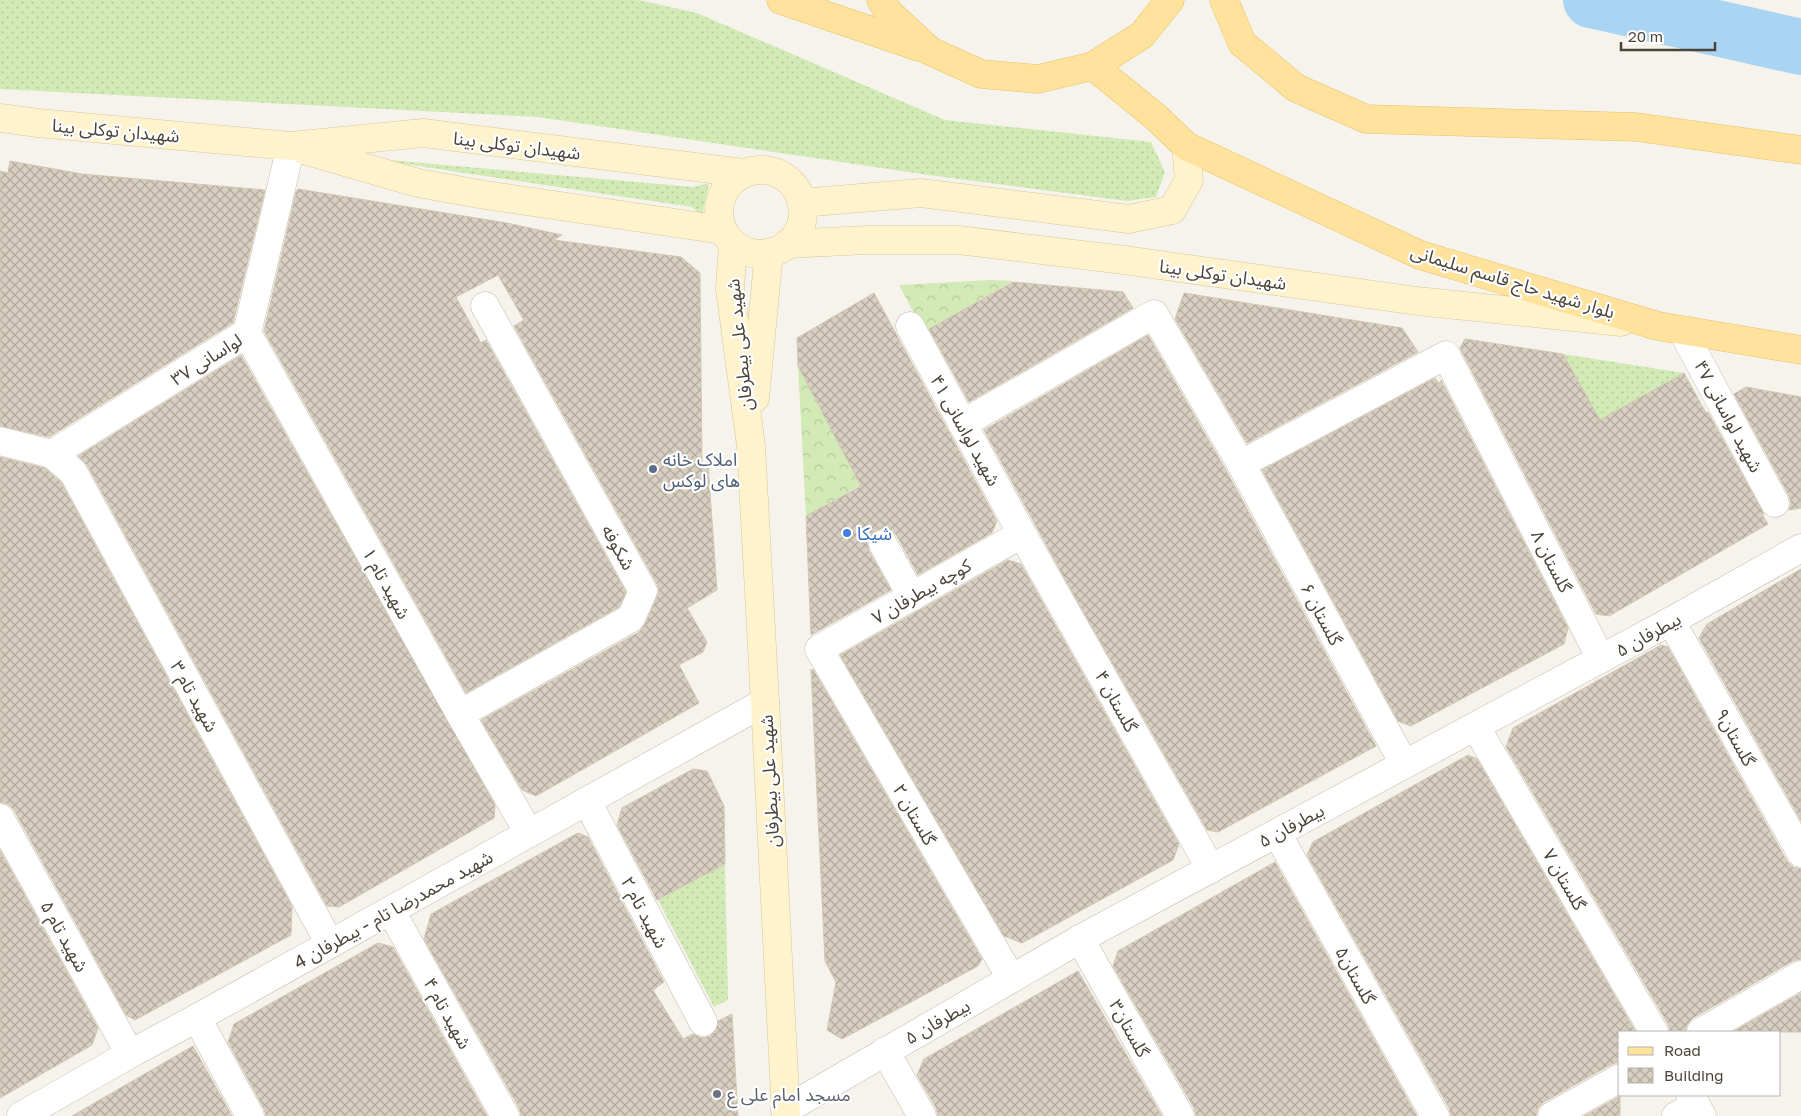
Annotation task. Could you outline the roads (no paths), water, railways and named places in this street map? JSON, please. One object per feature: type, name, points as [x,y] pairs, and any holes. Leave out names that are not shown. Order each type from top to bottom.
[{"type":"main road","points":[[781,0],[930,51],[981,74],[1038,79],[1093,66],[1142,35],[1170,0]]},
{"type":"main road","points":[[881,0],[888,12],[930,51]]},
{"type":"main road","points":[[1224,0],[1242,43],[1269,66],[1296,88],[1366,118],[1636,127],[1801,150]]},
{"type":"main road","name":"بلوار شهید حاج قاسم سلیمانی","points":[[1093,66],[1157,118],[1186,146],[1420,255],[1670,328],[1801,350]]},
{"type":"main road","name":"شهیدان توکلی بینا","points":[[0,118],[291,146],[423,133],[743,173]]},
{"type":"main road","name":"شهیدان توکلی بینا","points":[[291,146],[418,183],[728,236]]},
{"type":"main road","points":[[801,202],[921,193],[1129,219],[1172,210],[1189,180],[1186,146]]},
{"type":"main road","points":[[758,170],[772,172],[786,178],[796,189],[801,202],[802,218],[797,233],[778,248],[764,254],[747,252],[728,236],[719,214],[721,197],[730,183],[743,173],[758,170]]},
{"type":"main road","name":"شهید علی بیطرفان","points":[[728,236],[730,288],[751,446],[786,1113]]},
{"type":"main road","name":"شهیدان توکلی بینا","points":[[778,248],[866,240],[958,240],[1124,260],[1417,301],[1670,328]]},
{"type":"main road","name":"شهید علی بیطرفان","points":[[751,446],[778,248]]},
{"type":"street","name":"لواسانی ۳۷","points":[[52,454],[247,333],[291,146]]},
{"type":"street","name":"شکوفه","points":[[460,714],[631,618],[643,591],[485,306]]},
{"type":"street","name":"گلستان ۶","points":[[962,424],[1154,314],[1240,464],[1404,764]]},
{"type":"street","name":"شهید لواسانی ۴۱","points":[[910,326],[1022,534]]},
{"type":"street","name":"شهید لواسانی ۴۷","points":[[1670,328],[1775,502]]},
{"type":"street","name":"شهید تام ۱","points":[[247,333],[528,833]]},
{"type":"street","name":"گلستان ۸","points":[[1240,464],[1446,355],[1601,659]]},
{"type":"street","points":[[0,441],[52,454]]},
{"type":"street","name":"شهید تام ۳","points":[[52,454],[73,472],[330,944]]},
{"type":"street","name":"کوچه بیطرفان ۷","points":[[819,649],[1022,534]]},
{"type":"street","name":"گلستان ۴","points":[[1022,534],[1211,869]]},
{"type":"street","points":[[883,544],[912,597]]},
{"type":"street","name":"بیطرفان ۵","points":[[786,1113],[885,1052],[1080,939],[1476,727],[1801,548]]},
{"type":"street","name":"گلستان۹","points":[[1671,621],[1801,853]]},
{"type":"street","name":"گلستان ۲","points":[[819,649],[1011,978]]},
{"type":"street","name":"شهید محمدرضا تام - بیطرفان 4","points":[[21,1116],[765,702]]},
{"type":"street","name":"گلستان ۷","points":[[1476,727],[1653,1031]]},
{"type":"street","name":"شهید تام ۲","points":[[587,801],[703,1022]]},
{"type":"street","name":"شهید تام ۵","points":[[0,818],[130,1054]]},
{"type":"street","name":"گلستان۵","points":[[1277,833],[1434,1116]]},
{"type":"street","name":"شهید تام ۴","points":[[391,911],[505,1116]]},
{"type":"street","name":"گلستان۳","points":[[1080,939],[1180,1116]]},
{"type":"street","points":[[1703,1031],[1801,975]]},
{"type":"street","points":[[197,1018],[250,1116]]},
{"type":"street","points":[[885,1052],[922,1116]]},
{"type":"street","points":[[1552,1116],[1618,1079]]},
{"type":"waterway","points":[[1591,0],[1801,47]]},
{"type":"place","name":"املاک خانه های لوکس","points":[[653,469]]},
{"type":"place","name":"شیکا","points":[[847,533]]},
{"type":"place","name":"مسجد امام علی ع","points":[[717,1094]]}]
